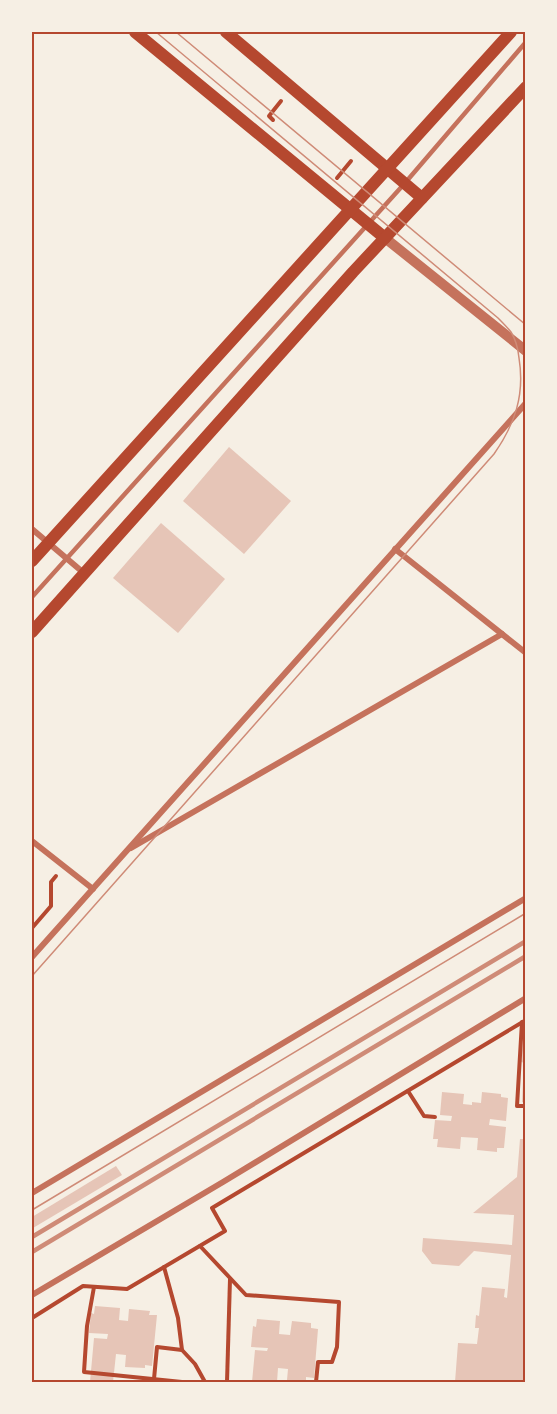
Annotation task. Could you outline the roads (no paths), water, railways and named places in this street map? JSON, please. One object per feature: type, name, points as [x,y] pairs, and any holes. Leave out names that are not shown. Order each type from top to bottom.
[{"type":"main road","points":[[135,32],[385,238]]},
{"type":"main road","points":[[226,32],[364,146],[422,198]]},
{"type":"main road","points":[[32,561],[511,32]]},
{"type":"main road","points":[[32,632],[385,238],[525,87]]},
{"type":"street","points":[[385,238],[525,351]]},
{"type":"street","points":[[32,957],[525,403]]},
{"type":"street","points":[[32,529],[85,574]]},
{"type":"street","points":[[395,549],[525,653]]},
{"type":"street","points":[[128,850],[502,634]]},
{"type":"street","points":[[32,842],[93,889]]},
{"type":"street","points":[[32,1193],[525,897]]},
{"type":"street","points":[[32,1295],[525,998]]},
{"type":"lane","points":[[32,597],[405,183],[525,42]]},
{"type":"tram line","points":[[32,976],[494,454],[513,420],[521,384],[517,347],[511,332],[500,320],[156,32]]},
{"type":"tram line","points":[[176,32],[526,325]]},
{"type":"tram line","points":[[32,1210],[526,913]]},
{"type":"railway","points":[[32,1237],[526,941]]},
{"type":"railway","points":[[32,1252],[526,956]]}]
